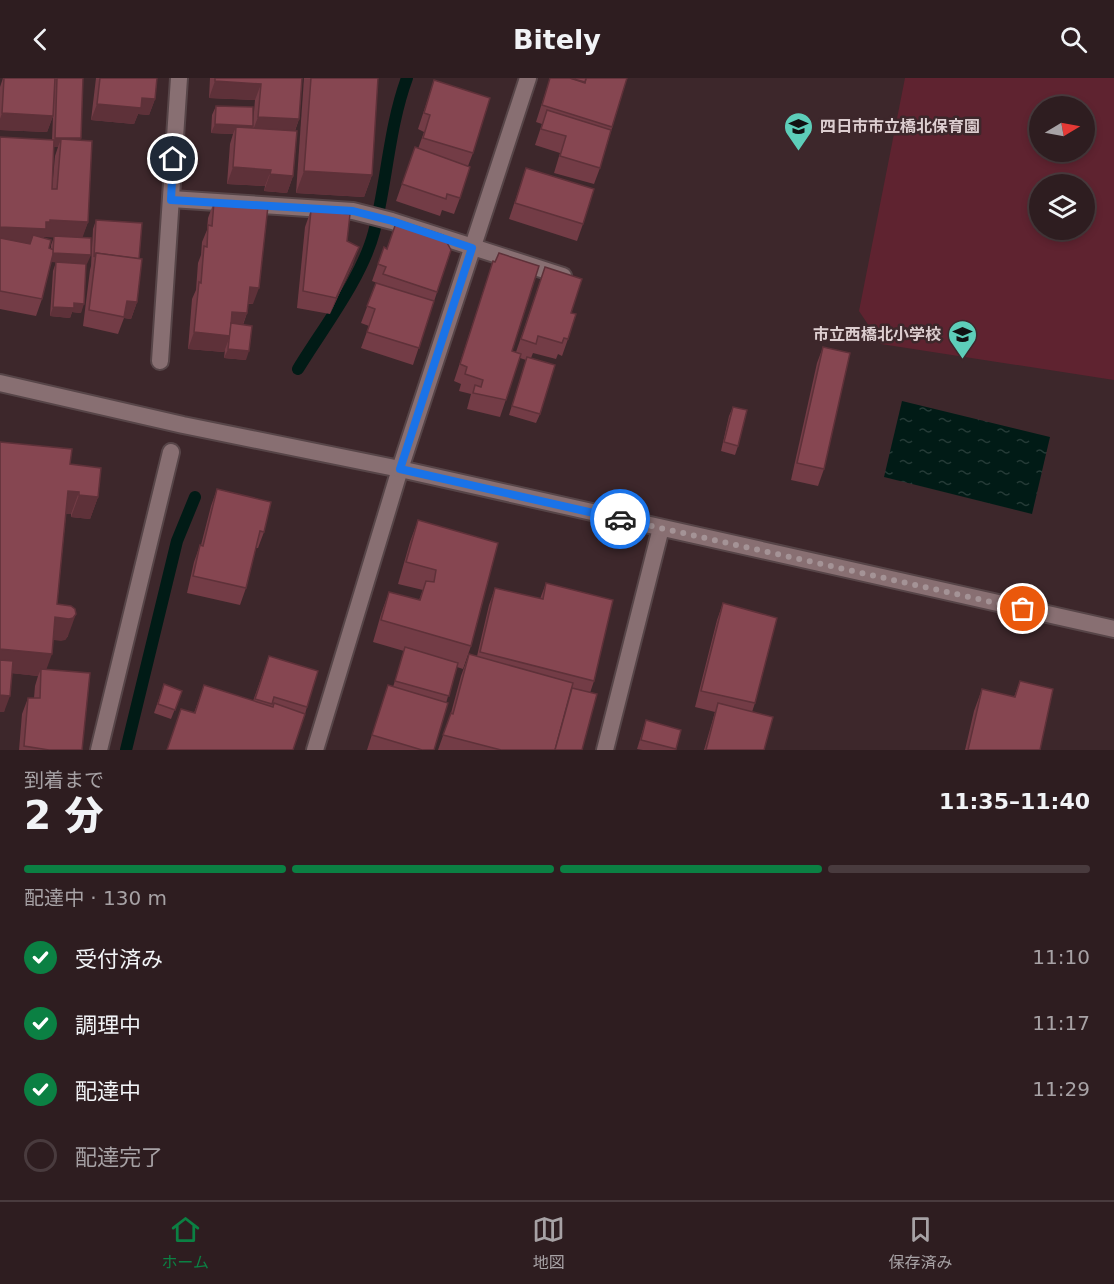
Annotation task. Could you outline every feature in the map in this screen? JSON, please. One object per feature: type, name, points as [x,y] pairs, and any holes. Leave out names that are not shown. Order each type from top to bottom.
[{"type":"street","points":[[160,361],[178,78]]},
{"type":"street","points":[[315,750],[400,469],[528,78]]},
{"type":"street","points":[[171,200],[353,211],[392,221],[563,276]]},
{"type":"street","points":[[0,383],[183,425],[400,469],[1114,629]]},
{"type":"street","points":[[99,750],[171,452]]},
{"type":"street","points":[[605,750],[661,528]]},
{"type":"shaded area","points":[[905,78],[1114,78],[1114,380],[881,344],[859,311]]},
{"type":"water","points":[[902,401],[1050,437],[1032,514],[884,477]]},
{"type":"building","points":[[4,78],[55,78],[53,116],[2,113]]},
{"type":"building","points":[[57,78],[83,78],[81,138],[55,138]]},
{"type":"building","points":[[100,78],[157,78],[155,99],[142,98],[141,108],[97,104]]},
{"type":"building","points":[[215,78],[302,78],[299,119],[258,117],[261,84],[215,81]]},
{"type":"building","points":[[311,78],[378,78],[372,175],[304,171]]},
{"type":"building","points":[[550,78],[570,78],[585,83],[586,78],[627,78],[612,127],[542,105]]},
{"type":"building","points":[[570,78],[586,78],[585,82]]},
{"type":"building","points":[[434,80],[490,98],[473,153],[423,138],[430,115],[424,113]]},
{"type":"building","points":[[216,106],[253,107],[253,126],[215,124]]},
{"type":"building","points":[[547,110],[611,130],[600,168],[560,156],[566,136],[541,129]]},
{"type":"building","points":[[236,127],[297,131],[293,176],[270,174],[271,170],[233,167]]},
{"type":"building","points":[[0,137],[54,140],[52,189],[57,189],[61,139],[92,141],[88,222],[50,220],[46,222],[46,229],[0,227]]},
{"type":"building","points":[[415,147],[470,167],[460,198],[447,194],[446,199],[402,184]]},
{"type":"building","points":[[526,168],[594,189],[583,224],[515,203]]},
{"type":"building","points":[[214,202],[268,206],[259,288],[250,287],[247,313],[232,312],[230,336],[194,332],[204,246],[207,247],[208,225],[212,226]]},
{"type":"building","points":[[311,210],[350,214],[347,241],[359,247],[336,298],[303,291]]},
{"type":"building","points":[[96,220],[142,223],[139,259],[96,253],[94,257]]},
{"type":"building","points":[[397,220],[443,235],[451,250],[437,292],[383,274],[386,267],[378,264],[384,247],[387,249]]},
{"type":"building","points":[[33,235],[51,240],[49,248],[54,250],[42,299],[0,291],[0,238],[30,244]]},
{"type":"building","points":[[54,236],[91,238],[91,255],[53,253]]},
{"type":"building","points":[[96,253],[142,259],[137,302],[127,301],[124,317],[89,310]]},
{"type":"building","points":[[499,253],[539,266],[512,351],[521,354],[506,400],[473,393],[475,385],[481,387],[483,380],[465,374],[467,367],[460,364],[493,261],[495,262]]},
{"type":"building","points":[[56,262],[86,264],[84,304],[74,303],[74,308],[53,307]]},
{"type":"building","points":[[545,267],[582,279],[571,313],[576,314],[568,339],[564,338],[562,343],[538,336],[536,344],[521,339]]},
{"type":"building","points":[[376,283],[434,301],[419,348],[367,332],[375,309],[367,306]]},
{"type":"building","points":[[231,323],[252,326],[249,351],[228,349]]},
{"type":"building","points":[[823,347],[850,353],[824,469],[797,463]]},
{"type":"building","points":[[527,357],[555,365],[540,414],[512,406]]},
{"type":"building","points":[[733,407],[747,410],[738,446],[724,442]]},
{"type":"building","points":[[0,442],[72,449],[70,464],[101,468],[98,497],[68,491],[57,604],[71,606],[75,609],[76,614],[69,619],[55,617],[52,654],[0,649]]},
{"type":"building","points":[[217,489],[271,502],[264,532],[260,531],[246,588],[193,576]]},
{"type":"building","points":[[418,520],[498,543],[471,646],[381,620],[389,592],[420,600],[426,581],[434,582],[436,570],[406,562]]},
{"type":"building","points":[[546,583],[613,600],[594,681],[480,652],[495,588],[543,599]]},
{"type":"building","points":[[723,603],[777,618],[755,703],[701,691]]},
{"type":"building","points":[[405,647],[458,663],[449,696],[395,681]]},
{"type":"building","points":[[469,654],[573,683],[555,750],[501,750],[443,735],[451,713],[453,714]]},
{"type":"building","points":[[269,656],[318,671],[307,707],[274,697],[272,704],[255,699]]},
{"type":"building","points":[[0,660],[13,661],[10,696],[0,695]]},
{"type":"building","points":[[41,669],[90,673],[82,750],[49,750],[24,746],[28,698],[40,698]]},
{"type":"building","points":[[1020,681],[1053,689],[1040,750],[968,750],[982,689],[1015,697]]},
{"type":"building","points":[[164,684],[182,691],[175,710],[158,704]]},
{"type":"building","points":[[204,685],[273,707],[274,703],[305,714],[293,750],[167,750],[181,709],[195,713]]},
{"type":"building","points":[[388,685],[448,703],[434,750],[422,750],[372,735]]},
{"type":"building","points":[[572,688],[597,694],[582,750],[555,750]]},
{"type":"building","points":[[718,703],[773,717],[764,750],[706,750]]},
{"type":"building","points":[[646,720],[681,730],[676,749],[641,740]]},
{"type":"waterway","points":[[298,369],[351,285],[368,249],[374,232],[396,116],[407,78]]},
{"type":"waterway","points":[[126,750],[177,541],[195,497]]},
{"type":"way so far","points":[[620,519],[1023,609]]},
{"type":"place","name":"四日市市立橋北保育園","points":[[799,152]]},
{"type":"place","name":"市立西橋北小学校","points":[[962,360]]},
{"type":"route","points":[[173,159],[171,200],[353,211],[392,221],[472,248],[419,417],[400,469],[620,519]]}]
